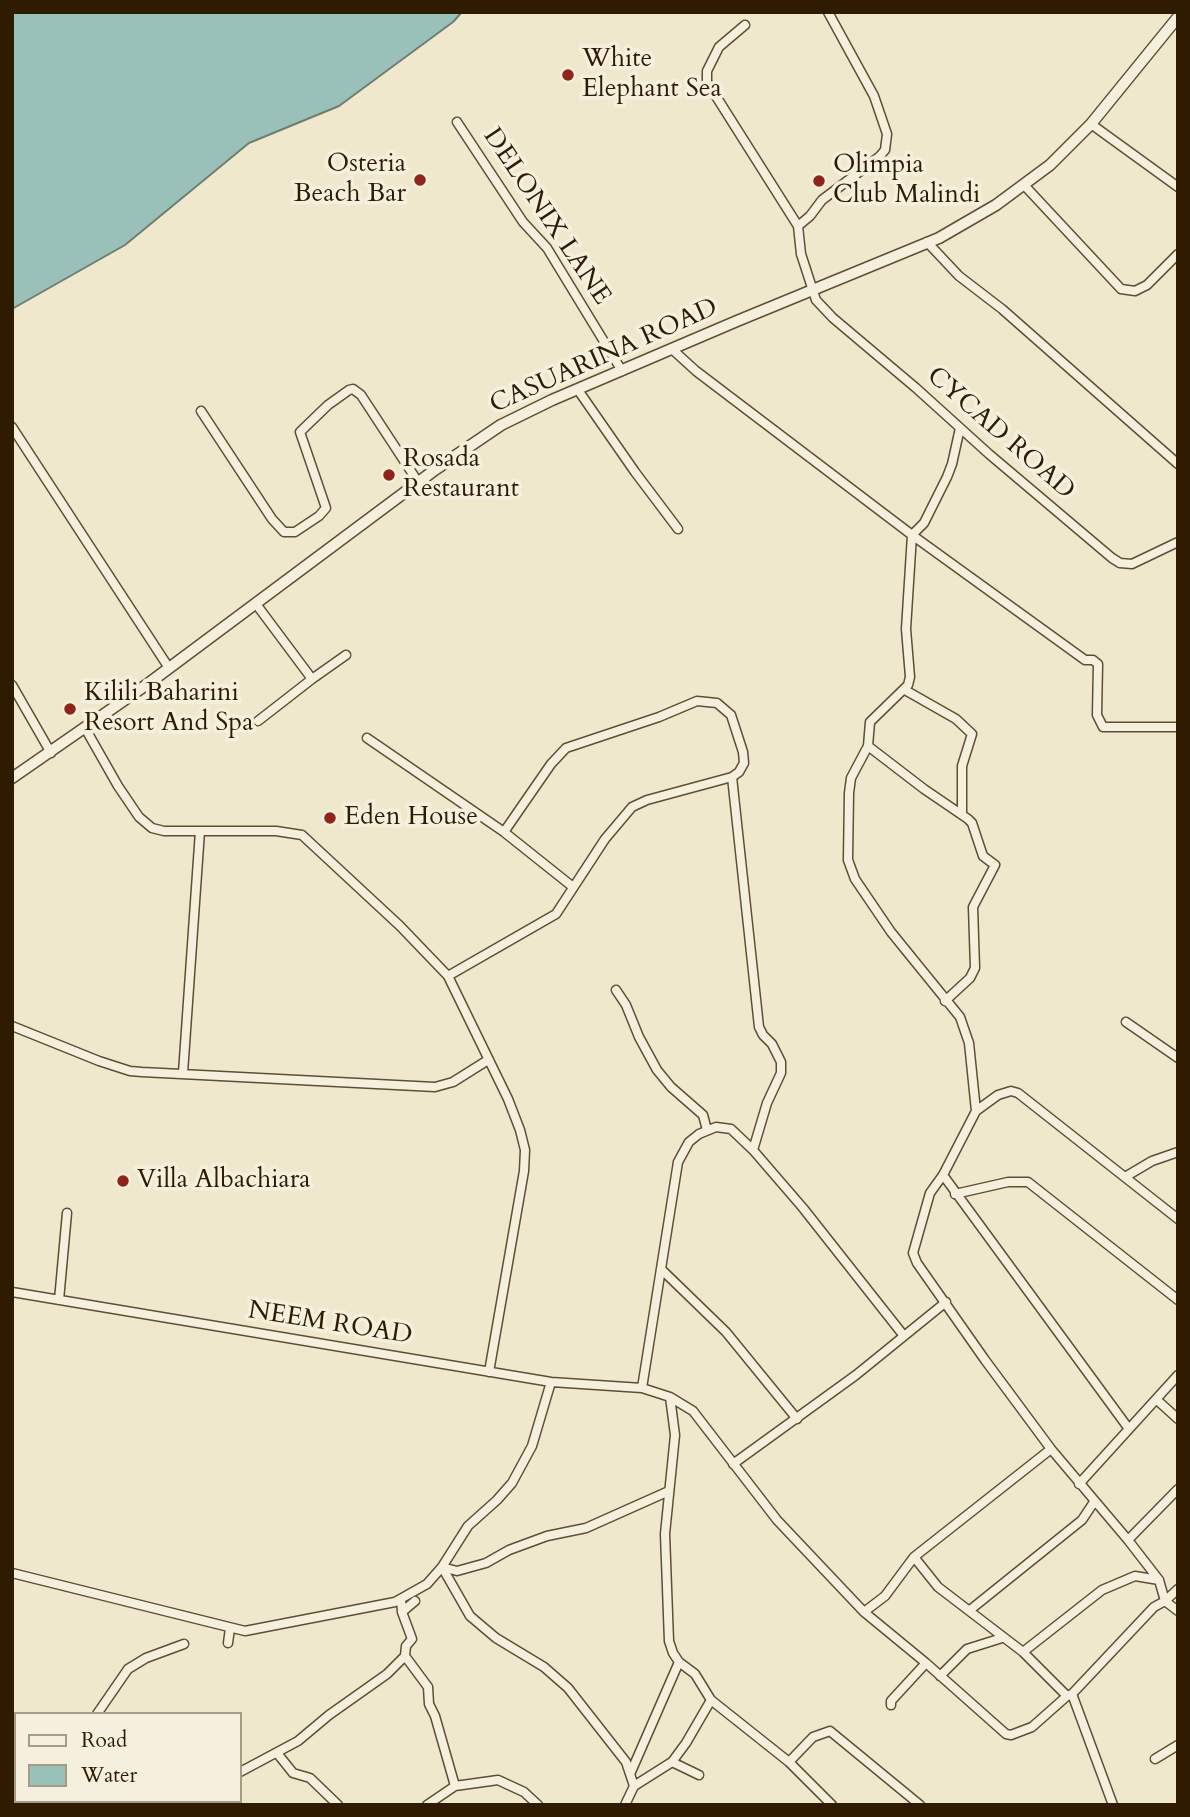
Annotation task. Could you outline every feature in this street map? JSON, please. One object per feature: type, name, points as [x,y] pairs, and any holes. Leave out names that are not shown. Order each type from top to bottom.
[{"type":"street","points":[[745,25],[719,47],[707,71],[707,82],[798,226],[822,200],[879,157],[887,144],[885,124],[874,96],[828,12]]},
{"type":"street","name":"CASUARINA ROAD","points":[[12,778],[169,668],[418,482],[501,425],[959,228],[1050,165],[1091,124],[1178,17]]},
{"type":"street","name":"DELONIX LANE","points":[[457,122],[523,222],[547,248],[622,371]]},
{"type":"street","points":[[1091,124],[1178,187]]},
{"type":"street","points":[[1024,185],[1121,289],[1135,290],[1147,285],[1178,254]]},
{"type":"street","name":"CYCAD ROAD","points":[[798,226],[801,254],[816,300],[833,318],[1035,494],[1120,562],[1132,564],[1178,542]]},
{"type":"street","points":[[927,242],[959,276],[1002,309],[1178,464]]},
{"type":"street","points":[[673,350],[696,371],[912,535],[1085,660],[1093,660],[1098,664],[1097,715],[1102,727],[1178,727]]},
{"type":"street","points":[[201,411],[279,528],[289,533],[319,516],[326,508],[300,432],[344,392],[353,389],[360,395],[418,482]]},
{"type":"street","points":[[578,390],[678,529]]},
{"type":"street","points":[[12,427],[169,668]]},
{"type":"street","points":[[960,428],[947,477],[924,523],[912,535],[906,629],[911,677],[905,690],[870,722],[868,746],[851,778],[846,836],[848,860],[855,879],[891,932],[960,1017],[969,1044],[976,1111]]},
{"type":"street","points":[[256,604],[312,679]]},
{"type":"street","points":[[258,721],[346,655]]},
{"type":"street","points":[[12,685],[51,753]]},
{"type":"street","points":[[905,690],[956,719],[972,734],[962,759],[962,814]]},
{"type":"street","points":[[448,976],[553,916],[605,839],[632,807],[647,800],[732,777],[739,772],[744,763],[731,715],[717,703],[697,701],[659,717],[566,748],[551,764],[504,832]]},
{"type":"street","points":[[85,728],[118,786],[146,824],[164,831],[276,831],[302,835],[400,926],[448,976],[520,1130],[526,1160],[489,1371]]},
{"type":"street","points":[[367,738],[504,832],[573,887]]},
{"type":"street","points":[[868,746],[972,823],[983,856],[995,865],[973,907],[975,968],[970,978],[945,1001]]},
{"type":"street","points":[[732,777],[759,1027],[781,1062],[781,1073],[767,1103],[753,1150]]},
{"type":"street","points":[[183,1073],[200,831]]},
{"type":"street","points":[[616,990],[657,1070],[671,1087],[703,1115],[707,1130]]},
{"type":"street","points":[[1126,1022],[1178,1058]]},
{"type":"street","points":[[12,1026],[130,1071],[435,1087],[453,1082],[488,1060]]},
{"type":"street","points":[[1178,1219],[1018,1093],[1011,1091],[998,1095],[976,1111],[943,1175],[928,1197],[913,1253],[917,1263],[1051,1449],[1128,1540],[1159,1580],[1165,1601],[1178,1611]]},
{"type":"street","points":[[642,1388],[678,1162],[689,1142],[716,1127],[731,1129],[753,1150],[803,1208],[904,1336]]},
{"type":"street","points":[[1125,1177],[1153,1161],[1178,1152]]},
{"type":"street","points":[[943,1175],[1129,1429]]},
{"type":"street","points":[[955,1194],[1008,1182],[1028,1182],[1178,1300]]},
{"type":"street","points":[[59,1300],[67,1213]]},
{"type":"street","points":[[661,1269],[726,1332],[797,1419]]},
{"type":"street","name":"NEEM ROAD","points":[[12,1292],[551,1382],[642,1388],[670,1397],[693,1411],[776,1520],[864,1612],[926,1662],[1006,1734],[1012,1735],[1032,1727],[1070,1695]]},
{"type":"street","points":[[733,1464],[797,1419],[946,1302]]},
{"type":"street","points":[[1079,1484],[1178,1375]]},
{"type":"street","points":[[12,1573],[245,1631],[401,1599],[427,1584],[442,1567],[468,1526],[512,1483],[532,1446],[551,1382]]},
{"type":"street","points":[[670,1397],[675,1435],[665,1534],[669,1641],[679,1662],[695,1674],[711,1700],[789,1762],[832,1805]]},
{"type":"street","points":[[1157,1400],[1178,1419]]},
{"type":"street","points":[[864,1612],[885,1596],[914,1557],[1051,1449]]},
{"type":"street","points":[[1128,1540],[1178,1489]]},
{"type":"street","points":[[442,1567],[457,1571],[486,1563],[509,1550],[547,1536],[586,1528],[669,1491]]},
{"type":"street","points":[[970,1610],[1082,1520],[1094,1502]]},
{"type":"street","points":[[914,1557],[938,1587],[1023,1652],[1070,1695],[1113,1805]]},
{"type":"street","points":[[442,1567],[470,1616],[496,1638],[544,1667],[568,1688],[626,1762],[634,1786]]},
{"type":"street","points":[[1023,1652],[1102,1590],[1135,1576],[1159,1580]]},
{"type":"street","points":[[1070,1695],[1154,1607],[1178,1589]]},
{"type":"street","points":[[242,1771],[298,1741],[329,1715],[387,1674],[405,1656],[406,1646],[412,1639],[402,1612],[401,1599]]},
{"type":"street","points":[[402,1612],[415,1601]]},
{"type":"street","points":[[228,1643],[230,1628]]},
{"type":"street","points":[[940,1676],[967,1649],[1002,1638]]},
{"type":"street","points":[[98,1712],[128,1669],[146,1658],[184,1644]]},
{"type":"street","points":[[405,1656],[428,1687],[429,1704],[455,1786]]},
{"type":"street","points":[[631,1772],[679,1662]]},
{"type":"street","points":[[891,1704],[926,1662]]},
{"type":"street","points":[[625,1805],[634,1786],[672,1762],[711,1700]]},
{"type":"street","points":[[789,1762],[813,1737],[830,1731],[920,1805]]},
{"type":"street","points":[[1155,1759],[1178,1745]]},
{"type":"street","points":[[277,1753],[293,1773],[310,1778],[338,1805]]},
{"type":"street","points":[[672,1762],[699,1775]]},
{"type":"street","points":[[427,1805],[455,1786],[498,1780],[524,1792],[538,1805]]},
{"type":"water","points":[[12,12],[462,12],[453,22],[339,106],[249,143],[125,245],[12,309]]},
{"type":"place","name":"White Elephant Sea","points":[[568,75]]},
{"type":"place","name":"Osteria Beach Bar","points":[[420,180]]},
{"type":"place","name":"Olimpia Club Malindi","points":[[819,181]]},
{"type":"place","name":"Rosada Restaurant","points":[[389,475]]},
{"type":"place","name":"Kilili Baharini Resort And Spa","points":[[70,709]]},
{"type":"place","name":"Eden House","points":[[330,818]]},
{"type":"place","name":"Villa Albachiara","points":[[123,1181]]}]
